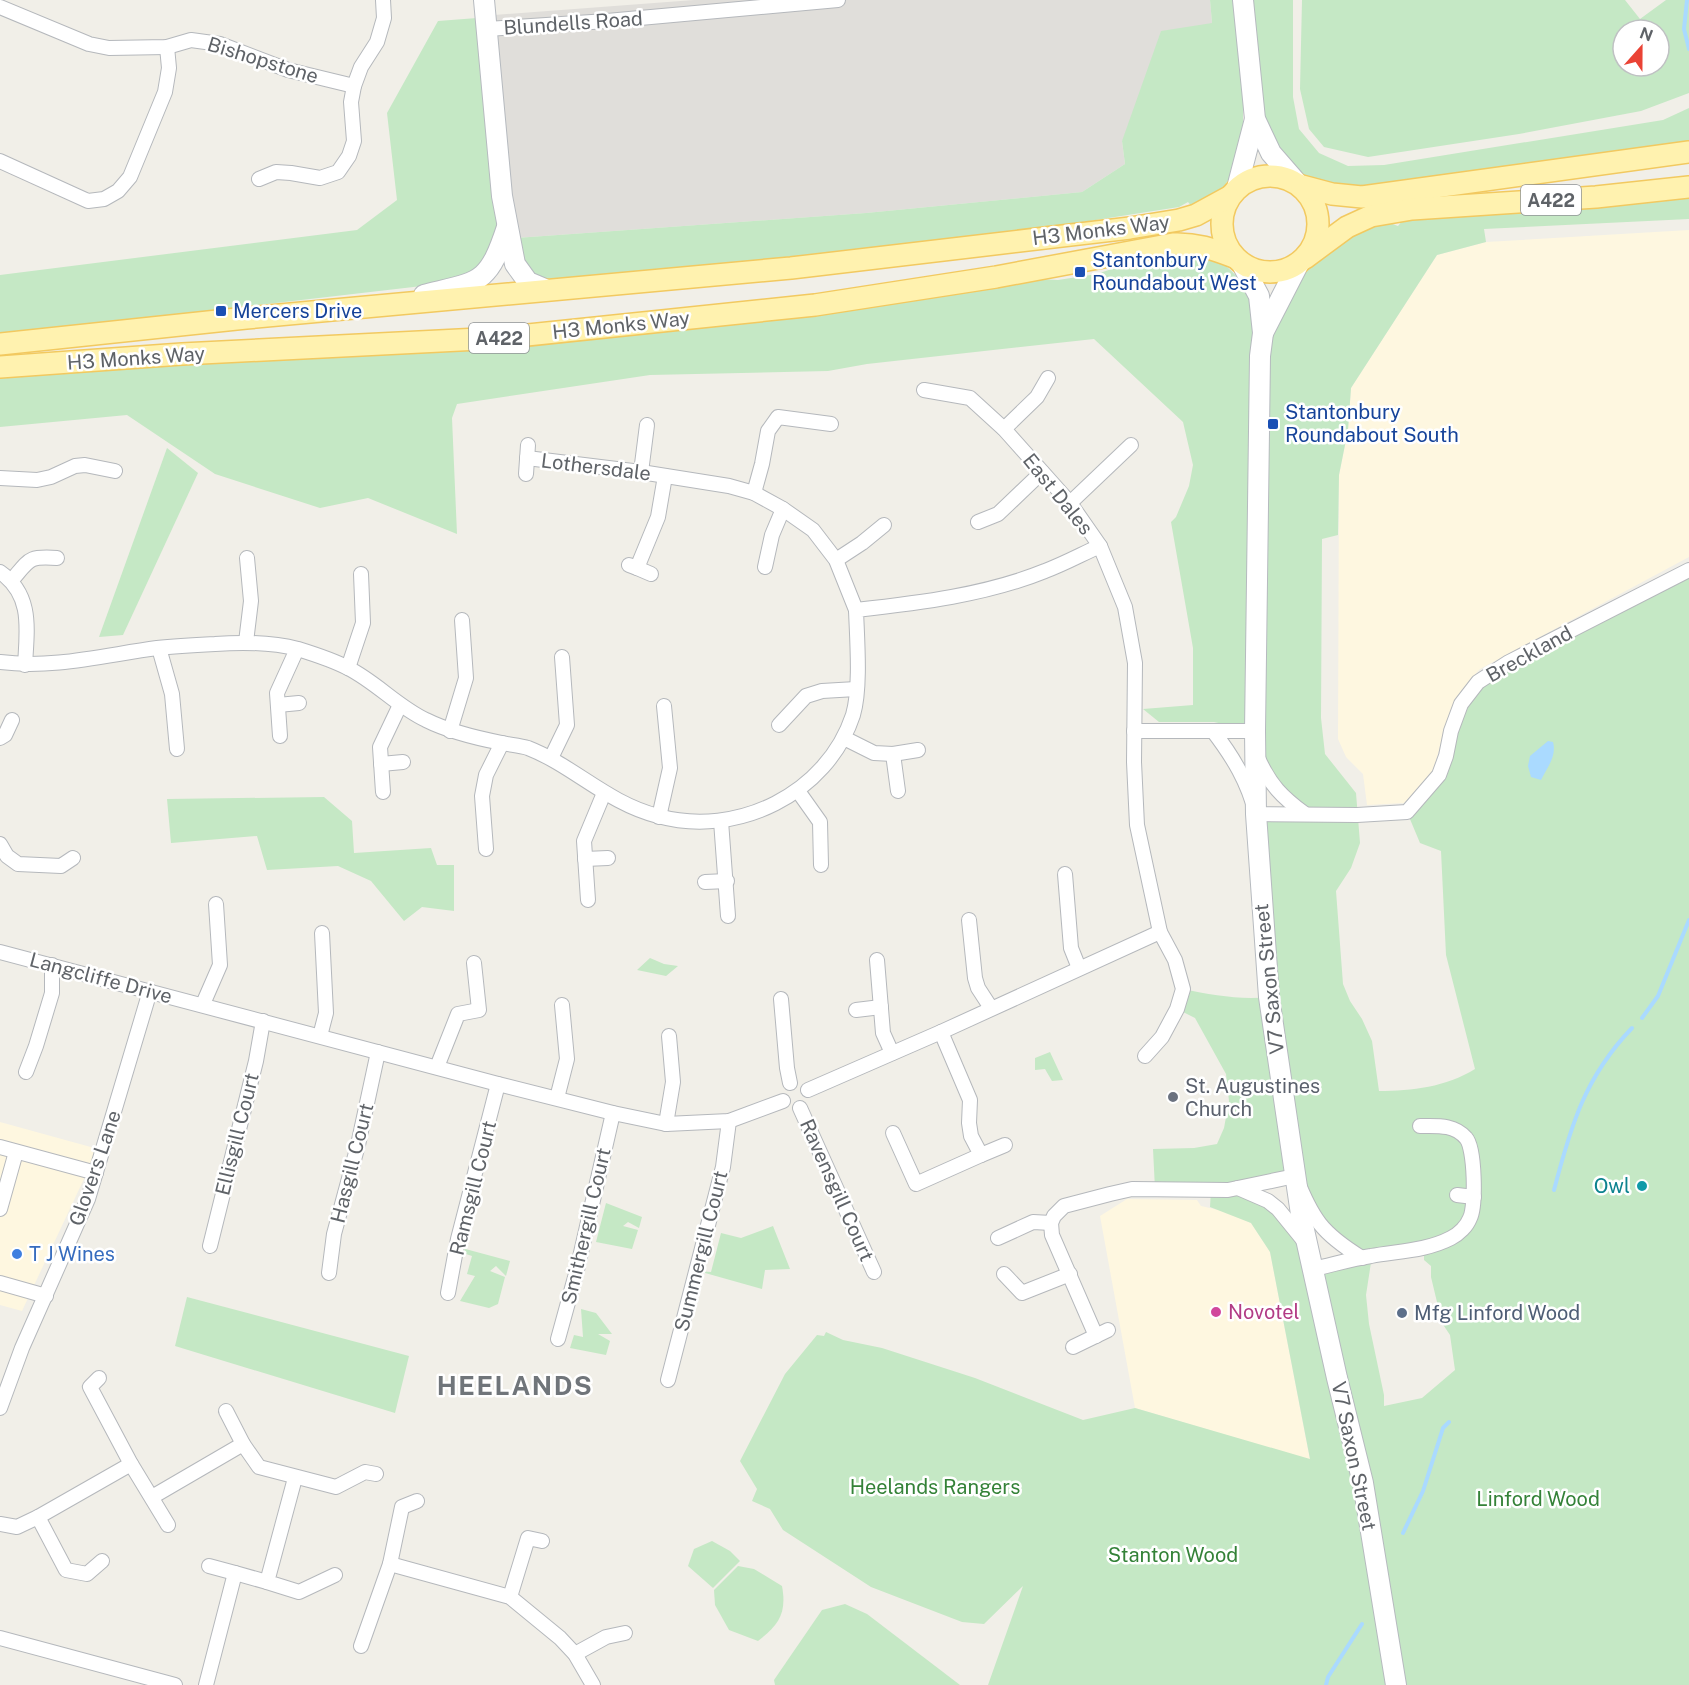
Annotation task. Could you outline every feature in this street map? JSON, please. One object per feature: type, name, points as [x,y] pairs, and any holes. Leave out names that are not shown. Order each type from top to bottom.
[{"type":"main road","name":"A422","points":[[1238,260],[1256,270],[1271,273],[1286,270],[1302,261],[1371,206],[1689,153]]},
{"type":"main road","name":"A422","points":[[1233,192],[1251,179],[1267,175],[1283,177],[1300,185],[1332,194],[1362,197],[1371,206]]},
{"type":"main road","points":[[1300,185],[1314,202],[1319,222],[1316,241],[1302,261]]},
{"type":"main road","name":"A422","points":[[1411,200],[1596,197],[1689,187]]},
{"type":"main road","points":[[1233,192],[1222,212],[1221,228],[1226,244],[1238,260]]},
{"type":"main road","name":"H3 Monks Way","points":[[0,344],[125,330],[791,268],[1130,228],[1196,215],[1233,192]]},
{"type":"main road","name":"H3 Monks Way","points":[[0,368],[182,354],[499,338],[803,307],[996,277],[1126,252],[1182,244],[1207,246],[1238,260]]},
{"type":"street","points":[[259,179],[276,172],[320,178],[338,172],[349,156],[354,141],[351,102],[354,86],[361,67],[377,42],[384,18],[383,0]]},
{"type":"street","points":[[484,0],[502,195],[516,264],[528,282],[547,290]]},
{"type":"street","name":"Blundells Road","points":[[487,29],[607,21],[838,0]]},
{"type":"street","points":[[1243,0],[1255,118],[1271,153],[1300,185]]},
{"type":"street","name":"Bishopstone","points":[[0,7],[89,44],[109,48],[167,46],[191,40],[220,44],[288,70],[354,86]]},
{"type":"street","points":[[0,161],[88,201],[104,199],[118,191],[130,177],[165,92],[169,68],[167,46]]},
{"type":"street","points":[[1233,192],[1255,118]]},
{"type":"street","points":[[387,305],[470,283],[487,273],[497,257],[508,224]]},
{"type":"street","name":"V7 Saxon Street","points":[[1238,260],[1259,296],[1262,347],[1255,731],[1256,814],[1263,934],[1280,1080],[1295,1176],[1337,1378],[1363,1483],[1396,1685]]},
{"type":"street","name":"V7 Saxon Street","points":[[1262,347],[1302,261]]},
{"type":"street","points":[[1004,429],[1037,397],[1048,378]]},
{"type":"street","name":"East Dales","points":[[924,390],[970,398],[1004,429],[1070,502],[1100,546],[1122,598],[1127,618],[1135,663],[1134,731]]},
{"type":"street","points":[[754,493],[768,431],[778,417],[831,424]]},
{"type":"street","points":[[641,472],[647,425]]},
{"type":"street","points":[[1070,502],[1131,445]]},
{"type":"street","name":"Lothersdale","points":[[526,474],[528,452],[729,486],[754,493],[783,509],[813,530],[836,560],[856,610]]},
{"type":"street","points":[[0,478],[51,477],[75,466],[85,465],[115,471]]},
{"type":"street","points":[[978,522],[998,514],[1042,472]]},
{"type":"street","points":[[651,574],[633,567],[658,517],[665,476]]},
{"type":"street","points":[[765,567],[772,534],[783,509]]},
{"type":"street","points":[[836,560],[884,525]]},
{"type":"street","points":[[0,662],[25,665],[84,660],[159,648],[246,642],[297,649],[348,668],[400,705],[450,731],[525,747],[551,758],[604,793],[634,808],[659,817],[689,821],[721,821],[754,814],[798,791],[824,764],[843,738],[854,712],[856,610],[941,599],[1011,582],[1044,571],[1100,546]]},
{"type":"street","points":[[12,580],[29,560],[36,557],[57,558]]},
{"type":"street","points":[[246,642],[251,601],[247,558]]},
{"type":"street","name":"Breckland","points":[[1256,814],[1357,815],[1407,812],[1439,775],[1461,704],[1478,682],[1509,662],[1689,570]]},
{"type":"street","points":[[0,572],[12,580],[22,598],[26,613],[25,665]]},
{"type":"street","points":[[348,668],[363,623],[360,574]]},
{"type":"street","points":[[450,731],[466,678],[462,620]]},
{"type":"street","points":[[159,648],[172,694],[177,749]]},
{"type":"street","points":[[280,736],[277,693],[297,649]]},
{"type":"street","points":[[551,758],[567,725],[562,657]]},
{"type":"street","points":[[779,725],[806,696],[822,691],[856,689]]},
{"type":"street","points":[[278,705],[299,703]]},
{"type":"street","points":[[383,792],[380,747],[400,705]]},
{"type":"street","points":[[659,817],[670,768],[664,706]]},
{"type":"street","points":[[0,738],[5,735],[12,720]]},
{"type":"street","points":[[1145,1056],[1162,1037],[1177,1009],[1183,989],[1175,960],[1160,932],[1137,825],[1134,731],[1255,731]]},
{"type":"street","points":[[1213,731],[1230,752],[1241,772],[1251,792],[1256,814]]},
{"type":"street","points":[[843,738],[874,753],[893,754],[918,750]]},
{"type":"street","points":[[486,849],[482,796],[486,775],[502,743]]},
{"type":"street","points":[[1256,753],[1267,779],[1276,790],[1305,814]]},
{"type":"street","points":[[893,754],[898,791]]},
{"type":"street","points":[[381,764],[403,762]]},
{"type":"street","points":[[798,791],[820,822],[822,865]]},
{"type":"street","points":[[588,900],[584,841],[604,793]]},
{"type":"street","points":[[721,821],[728,916]]},
{"type":"street","points":[[0,844],[7,856],[18,864],[61,866],[73,858]]},
{"type":"street","points":[[585,860],[608,858]]},
{"type":"street","points":[[1065,874],[1071,948],[1079,968]]},
{"type":"street","points":[[705,882],[727,881]]},
{"type":"street","points":[[202,1004],[220,965],[216,904]]},
{"type":"street","points":[[969,920],[975,978],[978,988],[991,1008]]},
{"type":"street","points":[[808,1090],[942,1032],[1160,932]]},
{"type":"street","points":[[320,1036],[326,1013],[322,933]]},
{"type":"street","name":"Langcliffe Drive","points":[[0,952],[498,1084],[666,1124],[729,1121],[783,1101]]},
{"type":"street","points":[[877,960],[883,1033],[892,1053]]},
{"type":"street","points":[[437,1066],[458,1014],[479,1010],[474,963]]},
{"type":"street","points":[[26,1072],[52,993],[52,965]]},
{"type":"street","name":"Glovers Lane","points":[[0,1408],[21,1348],[88,1199],[150,991]]},
{"type":"street","points":[[781,999],[790,1083],[782,1093],[783,1101],[792,1109],[800,1108],[807,1103],[808,1090],[802,1084],[790,1083]]},
{"type":"street","points":[[557,1098],[567,1059],[562,1005]]},
{"type":"street","points":[[856,1010],[881,1007]]},
{"type":"street","name":"Ellisgill Court","points":[[210,1246],[256,1061],[263,1021]]},
{"type":"street","points":[[942,1032],[970,1100],[971,1136],[981,1155]]},
{"type":"street","points":[[666,1124],[673,1082],[669,1036]]},
{"type":"street","name":"Hasgill Court","points":[[329,1273],[334,1234],[358,1145],[378,1052]]},
{"type":"street","name":"Ramsgill Court","points":[[448,1293],[458,1239],[498,1084]]},
{"type":"street","name":"Ravensgill Court","points":[[800,1108],[874,1272]]},
{"type":"street","name":"Smithergill Court","points":[[558,1339],[577,1270],[613,1113]]},
{"type":"street","name":"Summergill Court","points":[[668,1380],[723,1167],[729,1121]]},
{"type":"street","points":[[1313,1269],[1362,1258],[1405,1252],[1452,1237],[1471,1218],[1474,1197],[1472,1149],[1467,1129],[1419,1126]]},
{"type":"street","points":[[893,1133],[916,1184],[1005,1145]]},
{"type":"street","points":[[0,1147],[96,1173]]},
{"type":"street","points":[[0,1209],[16,1152]]},
{"type":"street","points":[[1073,1347],[1102,1333],[1052,1235],[1051,1223],[1054,1216],[1064,1206],[1132,1189],[1238,1188],[1295,1176],[1310,1211],[1322,1230],[1341,1246],[1362,1258]]},
{"type":"street","points":[[1238,1188],[1268,1201],[1278,1209],[1308,1245]]},
{"type":"street","points":[[1457,1195],[1474,1197]]},
{"type":"street","points":[[998,1238],[1033,1222],[1051,1223]]},
{"type":"street","points":[[1004,1274],[1022,1293],[1070,1274]]},
{"type":"street","points":[[0,1283],[46,1296]]},
{"type":"street","points":[[99,1378],[90,1387],[131,1464],[168,1525]]},
{"type":"street","points":[[226,1411],[243,1444],[259,1467],[336,1487],[365,1472],[375,1474]]},
{"type":"street","points":[[152,1497],[243,1444]]},
{"type":"street","points":[[0,1524],[17,1527],[131,1464]]},
{"type":"street","points":[[267,1582],[295,1478]]},
{"type":"street","points":[[361,1646],[390,1564],[402,1507],[417,1501]]},
{"type":"street","points":[[38,1517],[66,1570],[87,1574],[102,1561]]},
{"type":"street","points":[[510,1597],[528,1538],[542,1541]]},
{"type":"street","points":[[390,1564],[510,1597],[576,1654],[593,1685]]},
{"type":"street","points":[[209,1566],[299,1592],[335,1575]]},
{"type":"street","points":[[206,1685],[235,1573]]},
{"type":"street","points":[[576,1654],[606,1636],[626,1633]]},
{"type":"street","points":[[0,1638],[175,1685]]},
{"type":"shaded area","points":[[694,0],[1210,0],[1212,23],[1122,141],[1125,164],[1082,192],[866,213],[516,238],[494,15]]},
{"type":"shaded area","points":[[1689,230],[1689,557],[1480,669],[1468,682],[1451,709],[1432,774],[1404,803],[1367,805],[1363,774],[1346,757],[1338,739],[1339,475],[1348,430],[1351,388],[1437,255],[1486,242]]},
{"type":"shaded area","points":[[0,1122],[98,1149],[22,1311],[0,1305]]},
{"type":"shaded area","points":[[1127,1199],[1197,1200],[1201,1206],[1223,1211],[1251,1223],[1270,1252],[1310,1460],[1135,1408],[1100,1216]]},
{"type":"green space","points":[[1210,0],[1234,0],[1243,88],[1243,138],[1234,169],[1221,193],[1193,208],[1188,202],[1179,207],[1070,224],[1041,233],[558,284],[530,277],[516,238],[866,213],[1082,192],[1125,164],[1122,141],[1161,31],[1212,23]]},
{"type":"green space","points":[[1248,0],[1293,0],[1293,97],[1299,129],[1319,153],[1348,166],[1384,165],[1663,120],[1689,108],[1689,152],[1362,197],[1302,186],[1255,119]]},
{"type":"green space","points":[[1302,0],[1625,0],[1639,18],[1611,18],[1611,78],[1671,78],[1671,18],[1641,18],[1666,0],[1689,0],[1689,93],[1641,111],[1519,134],[1368,157],[1324,147],[1309,129],[1300,89]]},
{"type":"green space","points":[[477,18],[483,100],[498,233],[476,274],[422,286],[137,319],[0,341],[0,275],[357,230],[397,200],[387,113],[438,21]]},
{"type":"green space","points":[[1689,187],[1689,219],[1484,229],[1486,242],[1437,255],[1351,388],[1348,430],[1339,475],[1338,535],[1322,539],[1321,718],[1325,754],[1356,793],[1360,843],[1351,868],[1336,891],[1343,984],[1372,1041],[1379,1091],[1416,1089],[1441,1084],[1475,1069],[1446,955],[1441,851],[1420,843],[1407,812],[1446,756],[1478,682],[1689,570],[1689,1685],[988,1685],[1023,1586],[984,1624],[962,1622],[871,1587],[783,1530],[770,1509],[752,1501],[757,1489],[740,1461],[785,1374],[817,1335],[824,1336],[826,1332],[843,1340],[882,1348],[975,1378],[1083,1420],[1135,1408],[1310,1459],[1270,1252],[1251,1223],[1210,1207],[1211,1190],[1155,1189],[1153,1149],[1194,1148],[1217,1144],[1224,1128],[1229,1101],[1226,1074],[1195,1018],[1177,1009],[1183,989],[1247,998],[1269,997],[1256,814],[1304,814],[1276,790],[1255,731],[1214,722],[1159,722],[1143,709],[1193,705],[1193,648],[1171,522],[1176,517],[1189,486],[1193,465],[1183,422],[1094,339],[867,364],[828,371],[650,375],[457,404],[452,418],[457,534],[368,498],[320,508],[215,474],[127,415],[0,427],[0,367],[499,338],[996,277],[1058,280],[1097,274],[1129,263],[1129,267],[1154,265],[1179,259],[1179,253],[1213,259],[1232,271],[1245,289],[1262,332],[1299,263],[1371,216],[1398,226],[1412,209]],"holes":[[[1295,1176],[1341,1246],[1361,1258],[1313,1269],[1278,1209],[1239,1188]],[[1424,1248],[1424,1260],[1431,1266],[1431,1277],[1442,1323],[1450,1335],[1455,1370],[1422,1398],[1384,1406],[1366,1295],[1372,1256]]]},
{"type":"green space","points":[[167,448],[198,473],[123,635],[99,637]]},
{"type":"green space","points":[[324,797],[352,821],[354,853],[431,848],[437,865],[454,865],[454,911],[422,907],[404,921],[371,881],[338,866],[267,870],[257,836],[171,843],[167,799]]},
{"type":"green space","points":[[650,958],[664,964],[678,966],[666,976],[637,970]]},
{"type":"green space","points":[[1050,1052],[1063,1080],[1052,1081],[1045,1069],[1035,1070],[1035,1058]]},
{"type":"green space","points":[[606,1203],[642,1217],[639,1228],[628,1222],[623,1226],[638,1230],[632,1249],[596,1242]]},
{"type":"green space","points":[[773,1226],[790,1269],[765,1270],[762,1289],[698,1271],[711,1272],[721,1233],[741,1238]]},
{"type":"green space","points":[[458,1247],[510,1261],[506,1276],[496,1266],[490,1271],[505,1277],[498,1304],[489,1308],[460,1301],[475,1276],[467,1274],[472,1256],[457,1251]]},
{"type":"green space","points":[[187,1297],[409,1356],[395,1413],[175,1346]]},
{"type":"green space","points":[[581,1309],[596,1313],[612,1334],[598,1334],[610,1341],[606,1355],[570,1348],[574,1335],[583,1337]]},
{"type":"green space","points":[[712,1541],[730,1551],[740,1561],[713,1588],[688,1566],[694,1549]]},
{"type":"green space","points":[[738,1566],[754,1569],[782,1586],[783,1604],[780,1618],[758,1641],[729,1630],[715,1605],[714,1590]]},
{"type":"green space","points":[[845,1604],[867,1614],[960,1685],[775,1685],[774,1680],[822,1610]]},
{"type":"water","points":[[1548,741],[1553,742],[1554,747],[1551,762],[1541,780],[1531,777],[1528,766],[1530,756]]},
{"type":"waterway","points":[[1687,0],[1684,29],[1689,49]]},
{"type":"waterway","points":[[1642,1018],[1658,996],[1689,920]]},
{"type":"waterway","points":[[1554,1190],[1574,1123],[1591,1084],[1602,1065],[1632,1028]]},
{"type":"waterway","points":[[1403,1533],[1423,1491],[1443,1428],[1449,1422]]},
{"type":"waterway","points":[[1326,1685],[1328,1677],[1362,1624]]},
{"type":"place","name":"Stantonbury Roundabout West","points":[[1080,272]]},
{"type":"place","name":"Mercers Drive","points":[[221,311]]},
{"type":"place","name":"Stantonbury Roundabout South","points":[[1273,424]]},
{"type":"place","name":"St. Augustines Church","points":[[1173,1097]]},
{"type":"place","name":"Owl","points":[[1642,1186]]},
{"type":"place","name":"T J Wines","points":[[17,1254]]},
{"type":"place","name":"Novotel","points":[[1216,1312]]},
{"type":"place","name":"Mfg Linford Wood","points":[[1402,1313]]},
{"type":"district","name":"HEELANDS","points":[[515,1385]]},
{"type":"park label","name":"Heelands Rangers","points":[[935,1487]]},
{"type":"park label","name":"Linford Wood","points":[[1538,1499]]},
{"type":"park label","name":"Stanton Wood","points":[[1173,1555]]}]
